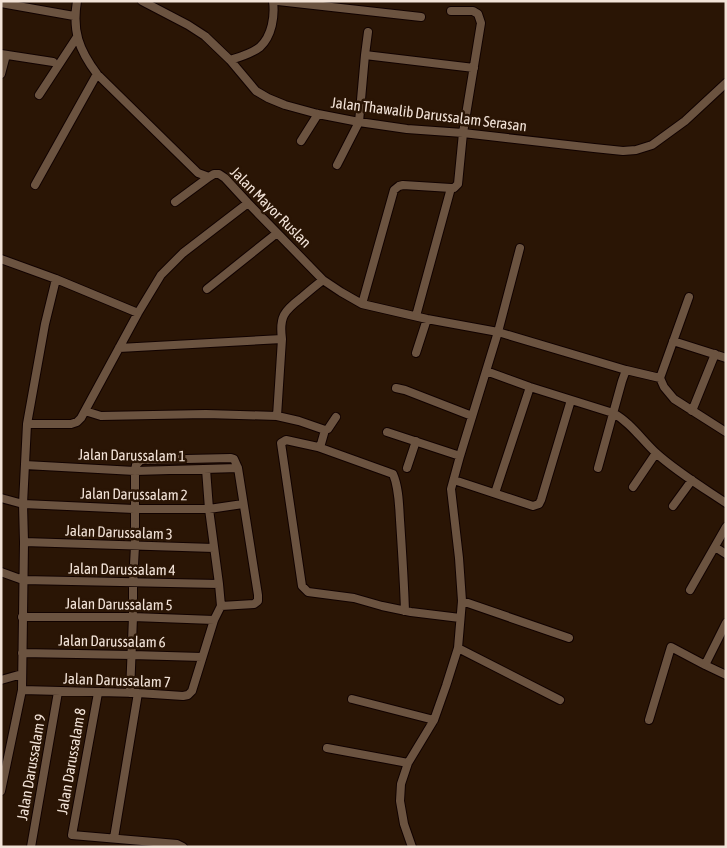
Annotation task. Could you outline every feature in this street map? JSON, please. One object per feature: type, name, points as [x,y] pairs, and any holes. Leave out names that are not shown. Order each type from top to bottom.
[{"type":"street","name":"Jalan Mayor Ruslan","points":[[77,1],[74,16],[77,38],[86,60],[97,74],[198,173],[209,177],[219,174],[225,178],[323,280],[341,292],[362,304],[427,319],[498,332],[626,370],[660,378]]},
{"type":"street","name":"Jalan Thawalib Darussalam Serasan","points":[[142,1],[188,25],[204,36],[230,60],[256,91],[268,98],[318,114],[359,122],[623,151],[636,150],[652,145],[685,121],[726,83]]},
{"type":"street","points":[[230,60],[248,54],[260,47],[264,42],[272,23],[274,1]]},
{"type":"street","points":[[278,1],[421,17]]},
{"type":"street","points":[[1,3],[74,16]]},
{"type":"street","points":[[362,304],[396,187],[403,185],[454,188],[458,184],[481,23],[478,14],[473,11],[451,11]]},
{"type":"street","points":[[337,165],[359,122],[368,32]]},
{"type":"street","points":[[39,95],[77,38]]},
{"type":"street","points":[[1,74],[4,55],[53,62]]},
{"type":"street","points":[[365,55],[474,68]]},
{"type":"street","points":[[35,185],[97,74]]},
{"type":"street","points":[[301,141],[318,114]]},
{"type":"street","points":[[175,202],[209,177]]},
{"type":"street","points":[[416,316],[451,188]]},
{"type":"street","points":[[27,424],[71,424],[77,422],[161,275],[172,263],[248,203]]},
{"type":"street","points":[[207,288],[278,233]]},
{"type":"street","points":[[412,847],[404,824],[400,801],[402,784],[408,763],[434,720],[458,648],[462,601],[451,489],[498,332],[520,248]]},
{"type":"street","points":[[2,261],[56,279],[138,313]]},
{"type":"street","points":[[1,791],[22,690],[23,504],[27,424],[45,324],[56,279]]},
{"type":"street","points":[[277,416],[282,339],[280,329],[287,309],[323,280]]},
{"type":"street","points":[[689,297],[660,378],[664,387],[674,399],[726,432]]},
{"type":"street","points":[[416,353],[427,319]]},
{"type":"street","points":[[120,348],[282,339]]},
{"type":"street","points":[[673,341],[726,358]]},
{"type":"street","points":[[692,411],[715,354]]},
{"type":"street","points":[[598,468],[626,370]]},
{"type":"street","points":[[486,371],[613,413],[622,418],[656,453],[726,503]]},
{"type":"street","points":[[495,493],[530,387]]},
{"type":"street","points":[[396,388],[472,416]]},
{"type":"street","points":[[454,480],[533,506],[539,504],[571,400]]},
{"type":"street","points":[[85,411],[101,416],[206,414],[277,416],[325,430],[328,430],[336,417]]},
{"type":"street","points":[[318,447],[322,444],[325,430]]},
{"type":"street","points":[[386,432],[460,456]]},
{"type":"street","points":[[405,610],[404,566],[399,505],[396,480],[393,474],[318,447],[286,440],[281,443],[302,586],[308,592],[354,598],[382,606],[405,610],[460,618]]},
{"type":"street","points":[[407,468],[416,441]]},
{"type":"street","points":[[633,487],[656,453]]},
{"type":"street","points":[[183,847],[177,844],[114,838],[134,693],[132,655],[135,546],[134,509],[135,471],[138,462],[144,459],[234,458],[238,468],[258,601],[254,604],[221,606]]},
{"type":"street","name":"Jalan Darussalam 1","points":[[25,465],[135,471],[238,468]]},
{"type":"street","name":"Jalan Darussalam 7","points":[[22,690],[183,696],[188,695],[192,691],[214,620],[221,606],[206,469]]},
{"type":"street","points":[[673,506],[692,480]]},
{"type":"street","name":"Jalan Darussalam 2","points":[[1,498],[23,504],[134,509],[209,509],[243,504]]},
{"type":"street","points":[[690,590],[726,527]]},
{"type":"street","name":"Jalan Darussalam 3","points":[[24,542],[214,548]]},
{"type":"street","points":[[715,547],[726,554]]},
{"type":"street","name":"Jalan Darussalam 4","points":[[1,572],[23,580],[220,584]]},
{"type":"street","points":[[462,601],[568,638]]},
{"type":"street","name":"Jalan Darussalam 5","points":[[22,617],[133,617],[214,620]]},
{"type":"street","points":[[705,665],[726,624]]},
{"type":"street","points":[[649,720],[671,647],[726,675]]},
{"type":"street","points":[[458,648],[560,700]]},
{"type":"street","name":"Jalan Darussalam 6","points":[[22,653],[202,658]]},
{"type":"street","points":[[1,680],[22,674]]},
{"type":"street","name":"Jalan Darussalam 9","points":[[31,847],[58,692]]},
{"type":"street","name":"Jalan Darussalam 8","points":[[98,693],[72,835],[114,838]]},
{"type":"street","points":[[352,699],[434,720]]},
{"type":"street","points":[[327,748],[408,763]]}]
